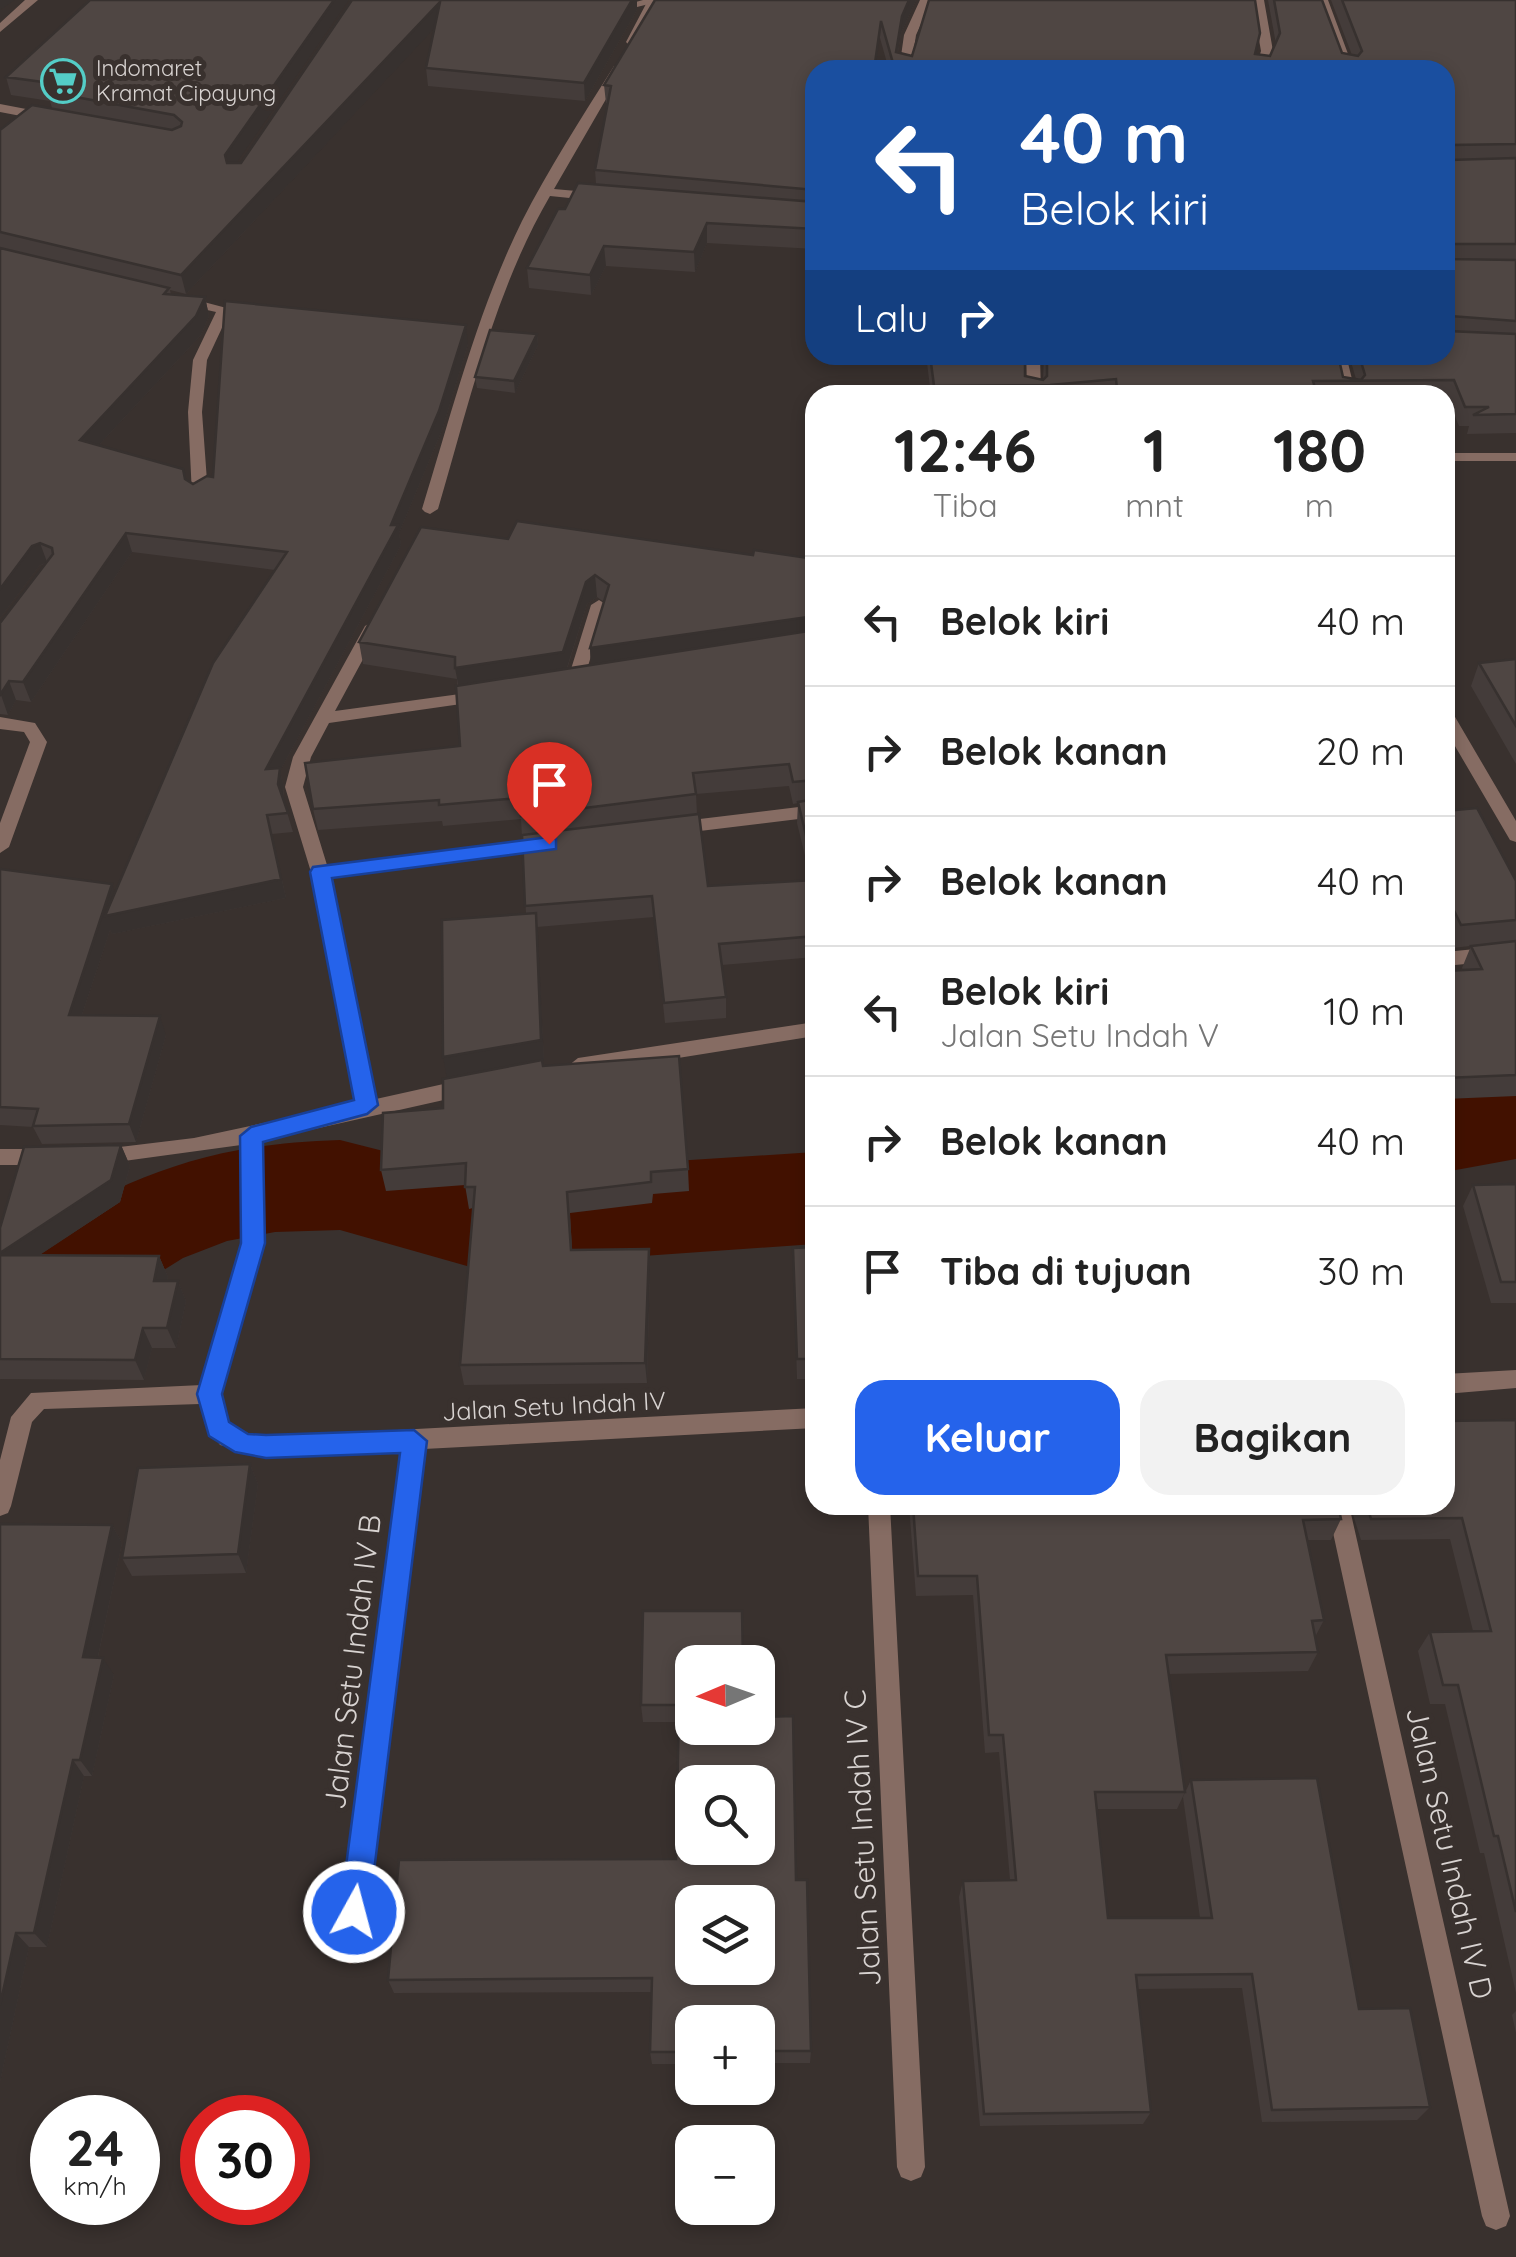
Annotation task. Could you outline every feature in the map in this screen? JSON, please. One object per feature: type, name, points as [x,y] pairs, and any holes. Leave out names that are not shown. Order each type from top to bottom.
[{"type":"street","points":[[0,29],[32,0]]},
{"type":"street","points":[[906,60],[910,35],[926,0]]},
{"type":"street","points":[[1258,0],[1267,51],[1264,60]]},
{"type":"street","points":[[1322,0],[1344,60]]},
{"type":"street","points":[[603,10],[655,2]]},
{"type":"street","points":[[430,509],[481,338],[543,192],[655,2]]},
{"type":"street","points":[[0,108],[59,119]]},
{"type":"street","points":[[543,192],[621,199]]},
{"type":"street","points":[[158,295],[266,318]]},
{"type":"street","points":[[200,495],[195,412],[200,360],[223,311]]},
{"type":"street","points":[[461,336],[481,338]]},
{"type":"street","points":[[1455,456],[1516,457]]},
{"type":"street","points":[[574,682],[599,606]]},
{"type":"street","points":[[367,1105],[320,872],[294,787],[302,757],[379,614]]},
{"type":"street","points":[[556,685],[593,680]]},
{"type":"street","points":[[326,718],[498,693]]},
{"type":"street","points":[[0,722],[29,727],[39,742],[0,846]]},
{"type":"street","points":[[1455,731],[1516,836]]},
{"type":"street","points":[[657,830],[805,812]]},
{"type":"street","points":[[320,872],[558,843]]},
{"type":"street","points":[[1455,958],[1516,952]]},
{"type":"street","points":[[554,1070],[805,1031]]},
{"type":"street","points":[[0,1156],[146,1154],[251,1136],[367,1105],[479,1084]]},
{"type":"street","points":[[0,1506],[22,1417],[39,1400],[210,1394],[253,1243],[251,1136]]},
{"type":"street","points":[[1455,1383],[1516,1379]]},
{"type":"street","name":"Jalan Setu Indah IV","points":[[210,1394],[218,1428],[244,1444],[414,1441],[805,1419]]},
{"type":"street","name":"Jalan Setu Indah IV B","points":[[350,1951],[414,1441]]},
{"type":"street","name":"Jalan Setu Indah IV C","points":[[879,1515],[912,2167]]},
{"type":"street","name":"Jalan Setu Indah IV D","points":[[1340,1515],[1496,2216]]},
{"type":"building","points":[[90,0],[334,0],[225,155],[227,163],[241,163],[352,0],[632,0],[584,83],[426,68],[440,2],[181,275],[0,232],[0,130],[32,105],[172,130],[181,126],[174,115],[48,92],[58,84],[6,77]]},
{"type":"building","points":[[655,0],[909,0],[896,52],[912,56],[929,0],[1255,0],[1260,33],[1255,54],[1270,56],[1280,33],[1274,0],[1322,0],[1342,53],[1358,56],[1362,51],[1342,0],[1516,0],[1516,144],[1455,145],[1455,60],[892,60],[881,21],[875,60],[805,60],[805,189],[595,170],[611,86],[604,85]]},
{"type":"building","points":[[1516,158],[1516,244],[1455,244],[1455,160]]},
{"type":"building","points":[[578,183],[805,201],[805,228],[707,223],[694,252],[604,246],[590,275],[527,268],[558,209],[565,209]]},
{"type":"building","points":[[0,248],[169,288],[164,294],[205,297],[196,316],[80,440],[183,469],[185,479],[193,484],[213,477],[225,301],[466,325],[439,411],[391,525],[398,525],[266,769],[280,768],[278,784],[288,813],[267,815],[281,879],[105,916],[213,663],[287,552],[126,533],[23,682],[9,681],[0,695],[0,623],[53,554],[52,548],[40,543],[32,546],[0,589]]},
{"type":"building","points":[[1455,259],[1516,260],[1516,321],[1455,316]]},
{"type":"building","points":[[490,330],[537,334],[514,381],[475,377]]},
{"type":"building","points":[[1455,331],[1516,334],[1516,414],[1473,415],[1489,407],[1465,407],[1454,380],[1117,385],[1116,379],[1050,385],[934,385],[931,365],[1025,365],[1025,376],[1043,380],[1047,365],[1340,365],[1343,377],[1361,380],[1365,375],[1362,365],[1455,365]]},
{"type":"building","points":[[517,521],[753,555],[754,550],[805,558],[805,617],[590,648],[609,585],[595,575],[586,582],[563,652],[455,668],[455,657],[359,642],[421,527],[508,539]]},
{"type":"building","points":[[805,632],[805,781],[793,782],[789,764],[693,773],[696,794],[521,816],[520,798],[313,809],[305,763],[460,746],[456,686]]},
{"type":"building","points":[[1516,659],[1516,726],[1479,663]]},
{"type":"building","points":[[805,801],[805,831],[798,802]]},
{"type":"building","points":[[1477,808],[1516,881],[1516,920],[1461,925],[1455,913],[1455,810]]},
{"type":"building","points":[[699,814],[708,886],[805,881],[805,937],[719,944],[726,997],[664,1003],[652,896],[525,906],[522,835]]},
{"type":"building","points":[[0,869],[112,884],[69,1015],[160,1016],[129,1124],[33,1126],[38,1109],[0,1107]]},
{"type":"building","points":[[536,913],[541,1040],[443,1057],[442,920]]},
{"type":"building","points":[[1516,941],[1516,1075],[1455,1078],[1455,970],[1482,969],[1471,946]]},
{"type":"building","points":[[679,1056],[688,1169],[651,1172],[651,1182],[567,1192],[571,1250],[649,1249],[645,1363],[460,1365],[475,1187],[465,1187],[466,1163],[381,1170],[383,1113],[443,1108],[443,1079],[542,1060],[543,1066]]},
{"type":"building","points":[[121,1145],[111,1180],[0,1253],[0,1228],[24,1147]]},
{"type":"building","points":[[1516,1184],[1516,1282],[1501,1282],[1473,1185]]},
{"type":"building","points":[[805,1247],[805,1359],[797,1359],[793,1248]]},
{"type":"building","points":[[0,1255],[159,1256],[154,1281],[178,1281],[167,1328],[143,1328],[135,1360],[0,1359]]},
{"type":"building","points":[[1516,1420],[1516,1912],[1458,1685],[1443,1685],[1430,1632],[1491,1631],[1462,1518],[1371,1519],[1370,1515],[1455,1515],[1455,1421]]},
{"type":"building","points":[[250,1464],[238,1554],[122,1558],[138,1468]]},
{"type":"building","points":[[914,1515],[1340,1515],[1341,1519],[1303,1520],[1324,1620],[1312,1621],[1318,1652],[1166,1655],[1185,1792],[1095,1792],[1108,1918],[1212,1918],[1191,1780],[1317,1778],[1359,2009],[1410,2008],[1430,2107],[1272,2110],[1252,1974],[1136,1975],[1151,2112],[984,2114],[963,1881],[1016,1880],[1003,1735],[989,1735],[977,1576],[918,1576]]},
{"type":"building","points":[[0,1524],[112,1525],[83,1657],[103,1658],[80,1760],[73,1760],[34,1933],[16,1933],[0,2005]]},
{"type":"building","points":[[643,1611],[742,1611],[743,1645],[675,1645],[675,1705],[641,1705]]},
{"type":"building","points":[[793,1716],[796,1880],[807,1880],[811,2051],[775,2051],[775,2005],[675,2005],[675,2052],[650,2052],[652,1978],[388,1980],[399,1860],[675,1859],[675,1865],[775,1865],[775,1765],[678,1765],[678,1745],[775,1745],[775,1717]]},
{"type":"waterway","points":[[1455,1127],[1516,1116]]},
{"type":"waterway","points":[[0,1311],[143,1225],[216,1197],[275,1187],[340,1185],[474,1221],[805,1199]]},
{"type":"place","name":"Indomaret Kramat Cipayung","points":[[63,81]]},
{"type":"route","points":[[354,1912],[414,1441],[266,1447],[228,1438],[218,1428],[210,1394],[253,1243],[251,1136],[367,1105],[320,872],[549,844]]}]
